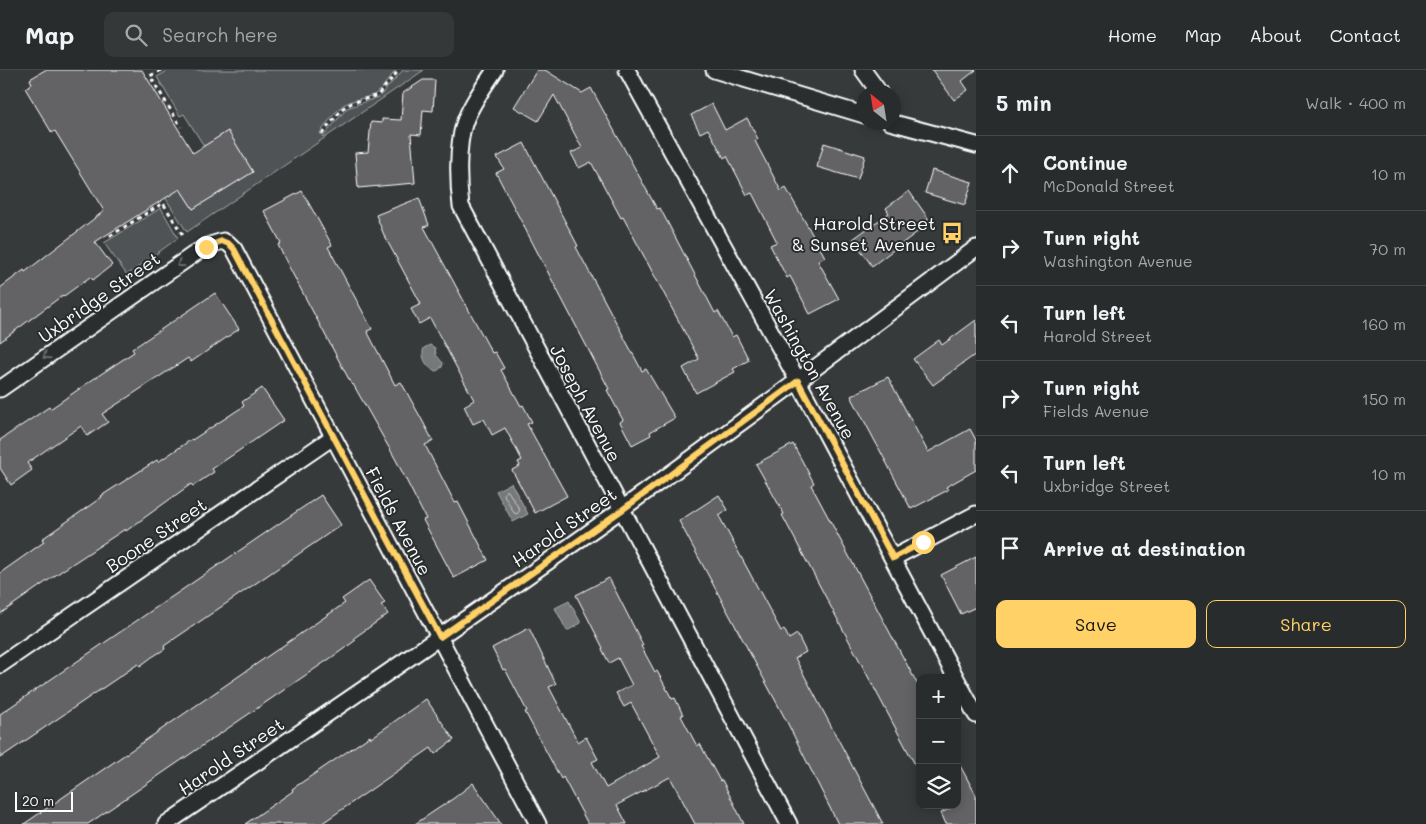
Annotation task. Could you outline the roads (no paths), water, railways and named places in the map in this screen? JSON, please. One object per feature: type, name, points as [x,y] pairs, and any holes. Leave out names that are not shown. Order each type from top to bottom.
[{"type":"street","name":"Joseph Avenue","points":[[495,70],[472,106],[464,125],[459,161],[461,206],[789,824]]},
{"type":"street","name":"Washington Avenue","points":[[626,70],[798,381],[954,674]]},
{"type":"street","points":[[714,70],[856,113]]},
{"type":"street","points":[[863,70],[874,85]]},
{"type":"street","points":[[901,125],[976,145]]},
{"type":"street","name":"Uxbridge Street","points":[[0,389],[197,252],[222,241]]},
{"type":"street","name":"Fields Avenue","points":[[222,241],[234,249],[538,824]]},
{"type":"street","name":"Harold Street","points":[[166,824],[622,510],[976,248]]},
{"type":"street","name":"Boone Street","points":[[0,665],[333,437]]},
{"type":"street","points":[[893,558],[976,514]]},
{"type":"street","name":"Washington Avenue","points":[[961,687],[976,715]]},
{"type":"water","points":[[430,345],[435,348],[436,355],[443,363],[442,367],[437,371],[428,366],[424,359],[424,348]]},
{"type":"water","points":[[511,483],[528,514],[513,522],[496,491]]},
{"type":"water","points":[[569,601],[581,623],[567,631],[555,608]]},
{"type":"place","name":"Harold Street & Sunset Avenue","points":[[952,233]]}]
